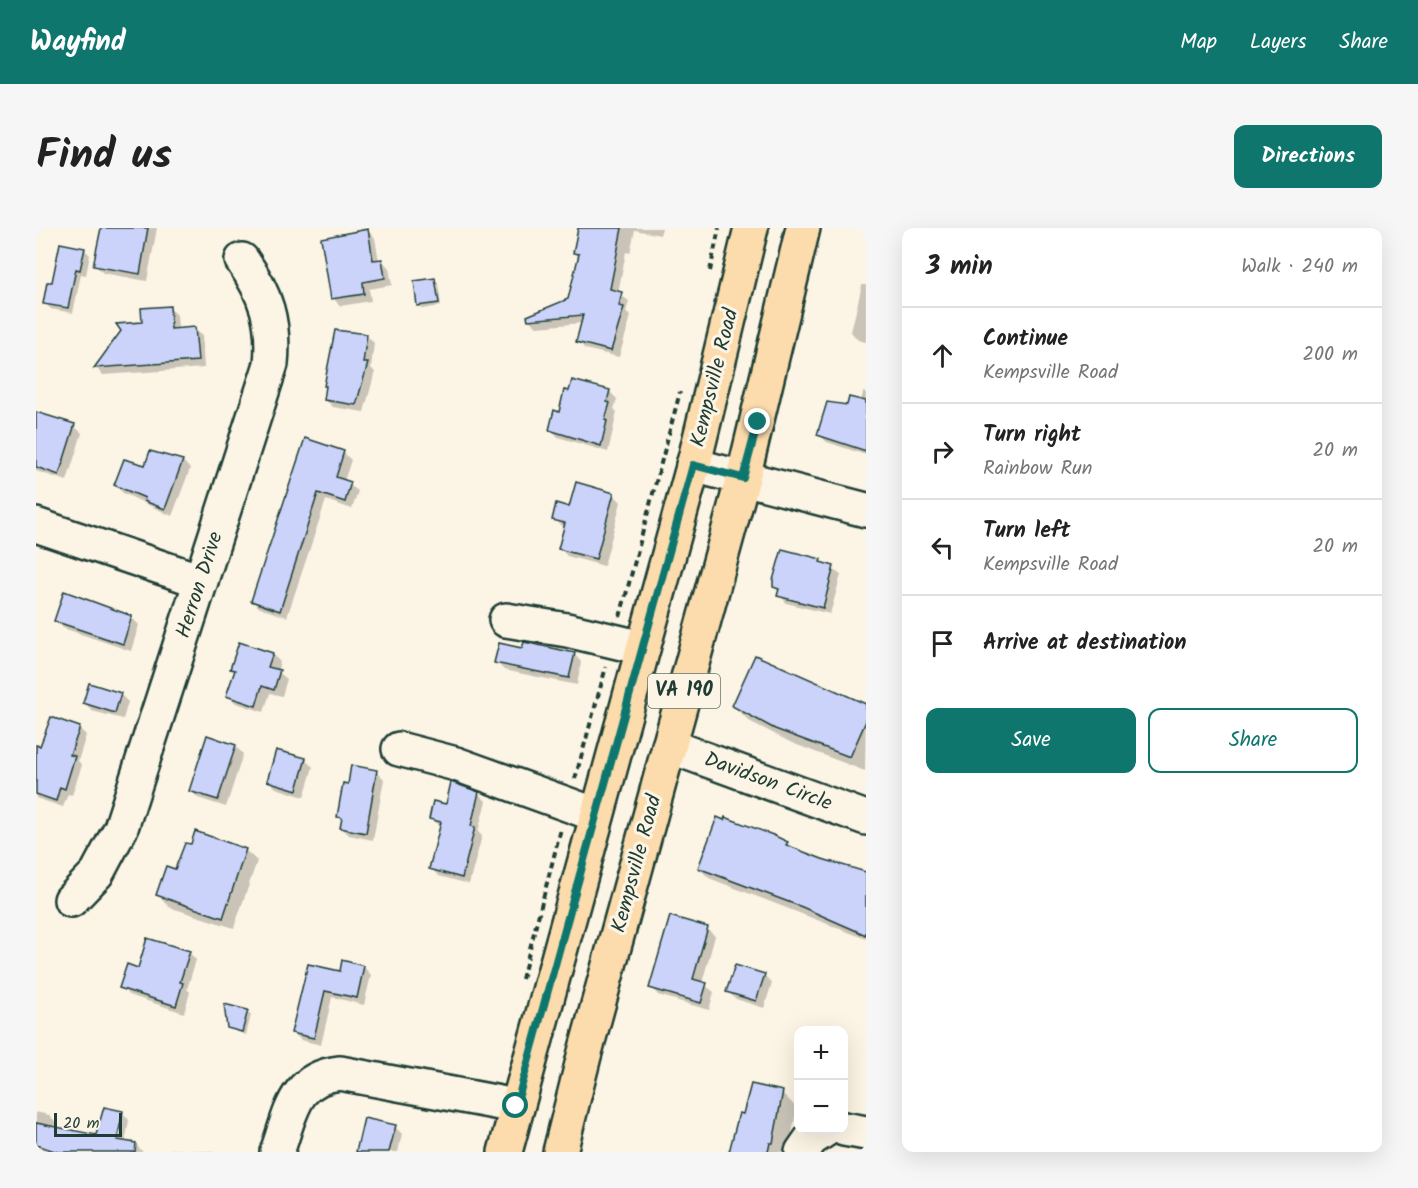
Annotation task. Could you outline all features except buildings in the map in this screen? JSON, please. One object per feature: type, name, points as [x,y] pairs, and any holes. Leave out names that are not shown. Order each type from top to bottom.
[{"type":"main road","name":"Kempsville Road","points":[[505,1152],[693,465],[751,228]]},
{"type":"main road","name":"Kempsville Road","points":[[560,1152],[743,478],[803,228]]},
{"type":"street","name":"Herron Drive","points":[[71,900],[97,873],[121,828],[271,364],[273,344],[270,314],[259,284],[242,260]]},
{"type":"street","points":[[693,465],[866,510]]},
{"type":"street","points":[[36,525],[201,581]]},
{"type":"street","points":[[506,620],[567,630],[643,648]]},
{"type":"street","name":"Davidson Circle","points":[[669,746],[866,818]]},
{"type":"street","points":[[399,749],[456,764],[597,815]]},
{"type":"street","points":[[277,1152],[302,1090],[310,1080],[325,1074],[340,1072],[516,1106]]},
{"type":"street","points":[[848,1130],[866,1133]]},
{"type":"street","points":[[802,1152],[811,1139],[819,1134]]},
{"type":"path","points":[[709,272],[719,228]]},
{"type":"path","points":[[617,628],[683,383]]},
{"type":"path","points":[[573,787],[608,662]]},
{"type":"path","points":[[520,985],[563,821]]},
{"type":"route","points":[[516,1106],[693,465],[743,478],[758,422]]}]
